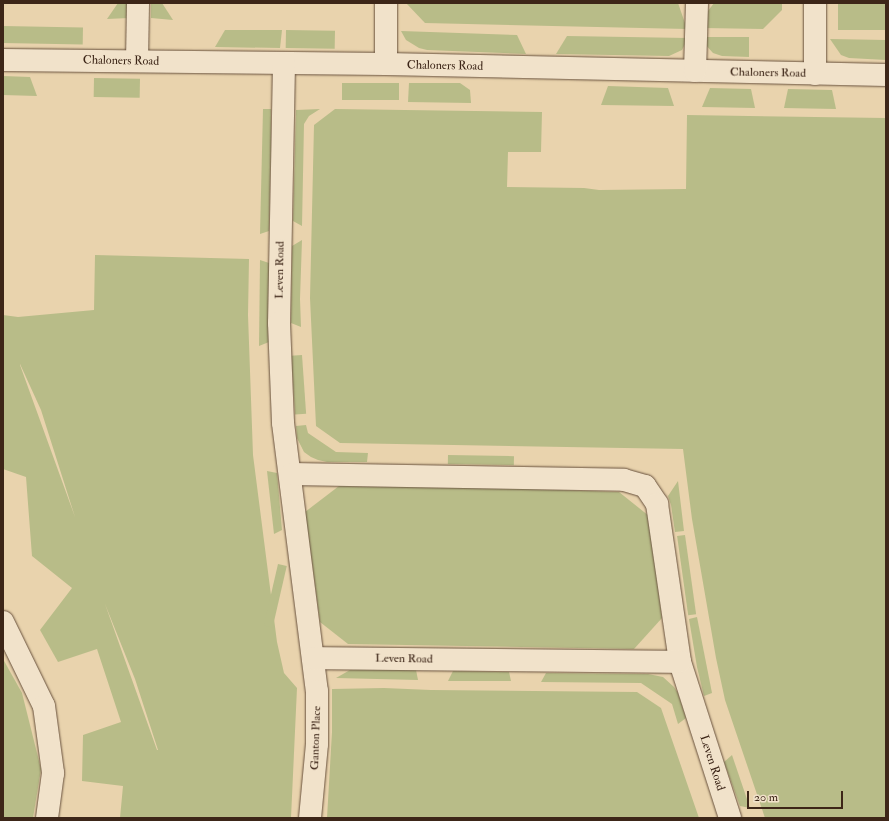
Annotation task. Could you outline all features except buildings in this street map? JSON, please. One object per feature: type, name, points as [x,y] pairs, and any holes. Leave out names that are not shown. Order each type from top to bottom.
[{"type":"street","points":[[137,61],[138,3]]},
{"type":"street","points":[[386,3],[386,64]]},
{"type":"street","points":[[695,71],[697,3]]},
{"type":"street","points":[[814,3],[815,74]]},
{"type":"street","name":"Chaloners Road","points":[[3,60],[386,64],[886,76]]},
{"type":"street","name":"Leven Road","points":[[284,64],[279,323],[283,423],[291,474],[313,658],[680,662]]},
{"type":"street","name":"Leven Road","points":[[291,474],[624,480],[644,486],[657,504],[680,662],[730,818]]},
{"type":"street","points":[[3,622],[44,706],[53,773],[46,818]]},
{"type":"street","name":"Ganton Place","points":[[310,818],[317,744],[317,691],[313,658]]},
{"type":"green space","points":[[118,3],[129,3],[129,18],[107,19]]},
{"type":"green space","points":[[151,3],[162,3],[173,20],[151,18]]},
{"type":"green space","points":[[406,3],[678,3],[687,29],[425,23]]},
{"type":"green space","points":[[714,3],[782,3],[782,10],[763,29],[704,28],[705,15]]},
{"type":"green space","points":[[838,3],[886,3],[886,30],[838,30]]},
{"type":"green space","points":[[3,26],[83,27],[83,44],[3,43]]},
{"type":"green space","points":[[225,30],[282,30],[280,48],[215,47]]},
{"type":"green space","points":[[286,30],[335,31],[335,49],[286,48]]},
{"type":"green space","points":[[401,31],[517,35],[526,54],[427,50],[419,48],[406,40]]},
{"type":"green space","points":[[567,36],[688,38],[682,50],[669,56],[556,54]]},
{"type":"green space","points":[[704,37],[749,37],[749,57],[722,56],[713,53],[704,43]]},
{"type":"green space","points":[[830,39],[886,40],[886,60],[849,58],[841,55]]},
{"type":"green space","points":[[3,76],[30,77],[37,96],[3,95]]},
{"type":"green space","points":[[94,78],[140,79],[140,98],[94,97]]},
{"type":"green space","points":[[342,83],[399,83],[399,100],[342,100]]},
{"type":"green space","points":[[409,83],[460,83],[470,90],[471,103],[408,102]]},
{"type":"green space","points":[[608,86],[668,88],[674,106],[601,105]]},
{"type":"green space","points":[[710,88],[751,89],[755,108],[702,107]]},
{"type":"green space","points":[[788,89],[832,90],[836,109],[784,108]]},
{"type":"green space","points":[[263,109],[271,109],[269,231],[260,234]]},
{"type":"green space","points":[[320,109],[309,116],[304,124],[302,226],[293,221],[296,110]]},
{"type":"green space","points":[[335,109],[542,112],[541,152],[508,152],[507,187],[584,188],[599,190],[686,189],[687,115],[886,118],[886,818],[765,818],[725,700],[716,658],[692,519],[683,449],[340,443],[316,426],[310,298],[314,125]]},
{"type":"green space","points":[[302,240],[300,299],[301,327],[291,323],[292,246]]},
{"type":"green space","points":[[95,255],[249,259],[248,315],[253,455],[277,642],[284,673],[297,688],[291,818],[120,818],[123,786],[82,781],[83,735],[121,722],[97,649],[58,662],[40,630],[72,588],[32,556],[26,477],[3,469],[3,315],[18,317],[94,310]],"holes":[[[20,365],[41,410],[75,517]],[[105,604],[135,679],[158,750],[157,750]]]},
{"type":"green space","points":[[260,260],[269,263],[269,342],[259,346]]},
{"type":"green space","points":[[302,355],[306,414],[295,415],[291,356]]},
{"type":"green space","points":[[306,425],[308,433],[336,452],[368,453],[367,462],[327,462],[311,457],[304,452],[297,438],[296,426]]},
{"type":"green space","points":[[448,455],[514,456],[514,465],[448,464]]},
{"type":"green space","points":[[267,471],[277,473],[282,530],[274,534]]},
{"type":"green space","points":[[678,481],[684,531],[675,532],[671,505],[668,496]]},
{"type":"green space","points":[[339,486],[500,488],[619,492],[649,516],[662,618],[634,649],[348,644],[320,622],[305,512]]},
{"type":"green space","points":[[685,535],[696,614],[688,615],[677,536]]},
{"type":"green space","points":[[278,564],[287,566],[273,627],[264,625]]},
{"type":"green space","points":[[697,617],[712,693],[704,696],[697,667],[689,619]]},
{"type":"green space","points":[[3,659],[22,693],[41,769],[33,818],[3,818]]},
{"type":"green space","points":[[350,670],[416,670],[418,680],[336,678]]},
{"type":"green space","points":[[453,671],[509,672],[511,681],[448,681]]},
{"type":"green space","points":[[546,673],[648,674],[663,677],[678,693],[686,718],[678,724],[672,704],[641,683],[541,682]]},
{"type":"green space","points":[[384,688],[431,690],[637,692],[661,708],[699,818],[327,818],[332,732],[332,689]]},
{"type":"green space","points":[[732,755],[750,808],[740,806],[724,762]]}]
